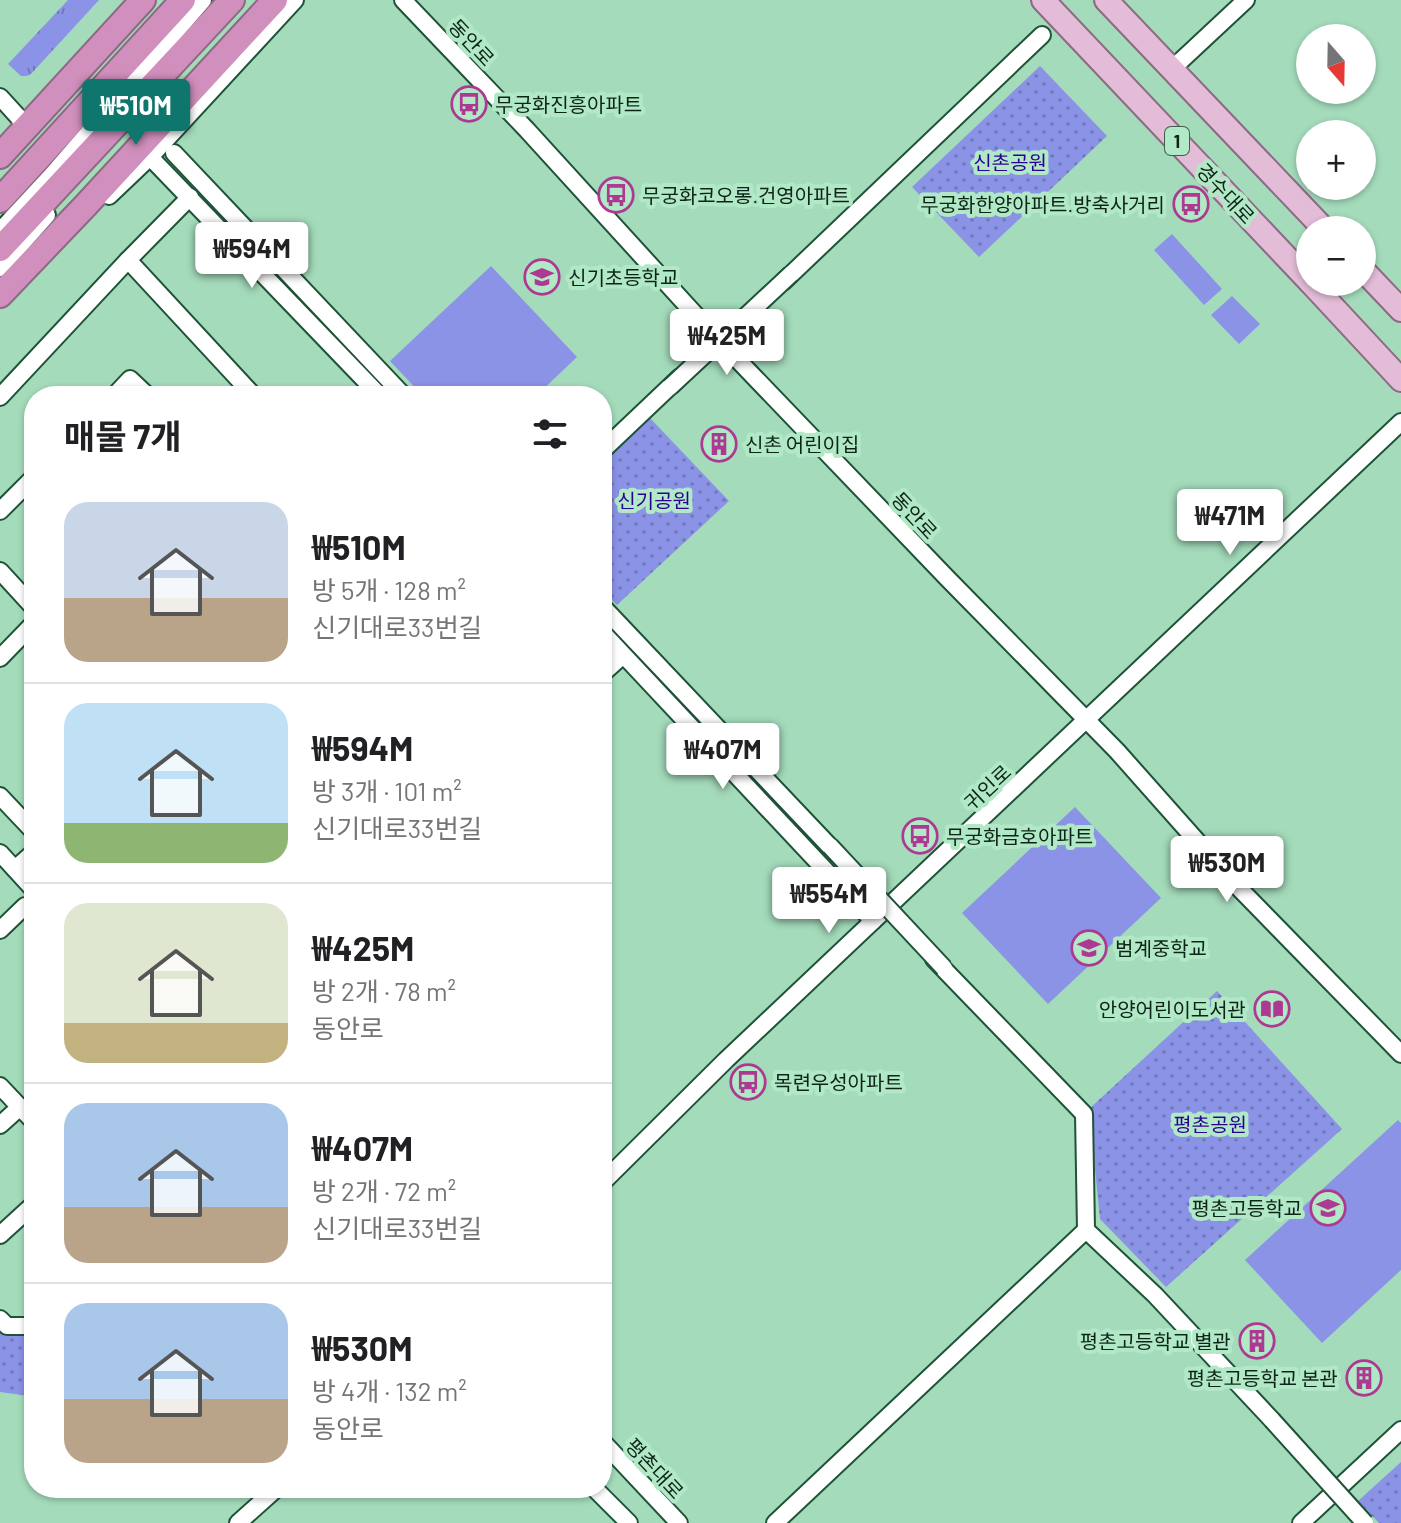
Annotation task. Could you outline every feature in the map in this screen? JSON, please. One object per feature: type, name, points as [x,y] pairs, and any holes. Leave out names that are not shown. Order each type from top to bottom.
[{"type":"highway","points":[[2,149],[143,0]]},
{"type":"highway","points":[[0,200],[183,0]]},
{"type":"highway","points":[[0,249],[232,0]]},
{"type":"highway","points":[[0,297],[275,0]]},
{"type":"main road","name":"경수대로","points":[[1043,0],[1296,267]]},
{"type":"main road","name":"1","points":[[1106,0],[1312,216]]},
{"type":"main road","points":[[1376,284],[1401,310]]},
{"type":"main road","name":"경수대로","points":[[1323,296],[1401,380]]},
{"type":"street","points":[[2,149],[21,120],[127,0]]},
{"type":"street","points":[[0,231],[203,0]]},
{"type":"street","points":[[0,268],[243,0]]},
{"type":"street","points":[[0,297],[150,157],[295,0]]},
{"type":"street","name":"동안로","points":[[403,0],[527,130],[712,333],[1087,721],[1235,884],[1401,1054]]},
{"type":"street","points":[[1172,69],[1246,0]]},
{"type":"street","points":[[740,322],[1042,35]]},
{"type":"street","points":[[0,97],[21,120]]},
{"type":"street","points":[[174,153],[395,386]]},
{"type":"street","points":[[150,157],[370,386]]},
{"type":"street","points":[[0,397],[190,197]]},
{"type":"street","points":[[128,260],[245,386]]},
{"type":"street","points":[[612,442],[791,274]]},
{"type":"street","points":[[670,387],[704,353]]},
{"type":"street","name":"귀인로","points":[[612,1173],[726,1060],[1401,422]]},
{"type":"street","points":[[0,511],[24,487]]},
{"type":"street","points":[[0,571],[24,597]]},
{"type":"street","points":[[612,617],[1084,1114],[1086,1230],[1155,1295],[1365,1523]]},
{"type":"street","points":[[0,658],[24,633]]},
{"type":"street","points":[[612,643],[873,921]]},
{"type":"street","points":[[612,665],[623,655]]},
{"type":"street","points":[[0,796],[24,821]]},
{"type":"street","points":[[830,846],[867,886]]},
{"type":"street","points":[[0,853],[24,879]]},
{"type":"street","points":[[15,869],[24,861]]},
{"type":"street","points":[[0,930],[24,907]]},
{"type":"street","points":[[910,936],[944,968]]},
{"type":"street","points":[[0,1086],[24,1111]]},
{"type":"street","points":[[0,1125],[20,1107]]},
{"type":"street","points":[[0,1235],[24,1213]]},
{"type":"street","points":[[775,1523],[1086,1230]]},
{"type":"street","points":[[0,1319],[7,1326],[24,1326]]},
{"type":"street","points":[[1301,1523],[1401,1430]]},
{"type":"street","name":"평촌대로","points":[[612,1452],[679,1523]]},
{"type":"street","points":[[238,1523],[266,1498]]},
{"type":"street","points":[[604,1498],[629,1523]]},
{"type":"green space","points":[[68,0],[99,0],[31,74],[21,76],[8,64]]},
{"type":"green space","name":"신촌공원","points":[[1040,66],[1107,136],[979,257],[912,187]]},
{"type":"green space","points":[[1172,234],[1222,289],[1204,305],[1154,250]]},
{"type":"green space","points":[[491,266],[577,357],[547,386],[414,386],[390,361]]},
{"type":"green space","points":[[1232,296],[1260,324],[1239,344],[1211,315]]},
{"type":"green space","name":"신기공원","points":[[649,417],[729,501],[617,605],[612,600],[612,452]]},
{"type":"green space","points":[[1075,807],[1161,898],[1048,1004],[962,913]]},
{"type":"green space","name":"평촌공원","points":[[1217,991],[1342,1129],[1166,1287],[1100,1219],[1089,1109]]},
{"type":"green space","points":[[1398,1120],[1401,1123],[1401,1270],[1322,1343],[1245,1260]]},
{"type":"green space","points":[[0,1325],[24,1329],[24,1395],[0,1392]]},
{"type":"green space","points":[[1401,1462],[1401,1523],[1379,1523],[1358,1501]]},
{"type":"place","name":"무궁화진흥아파트","points":[[469,104]]},
{"type":"place","name":"무궁화코오롱.건영아파트","points":[[616,195]]},
{"type":"place","name":"무궁화한양아파트.방축사거리","points":[[1191,204]]},
{"type":"place","name":"신기초등학교","points":[[542,277]]},
{"type":"place","name":"신촌 어린이집","points":[[719,444]]},
{"type":"place","name":"무궁화금호아파트","points":[[920,836]]},
{"type":"place","name":"범계중학교","points":[[1089,948]]},
{"type":"place","name":"안양어린이도서관","points":[[1272,1009]]},
{"type":"place","name":"목련우성아파트","points":[[748,1082]]},
{"type":"place","name":"평촌고등학교","points":[[1328,1208]]},
{"type":"place","name":"평촌고등학교 별관","points":[[1257,1341]]},
{"type":"place","name":"평촌고등학교 본관","points":[[1364,1378]]}]
